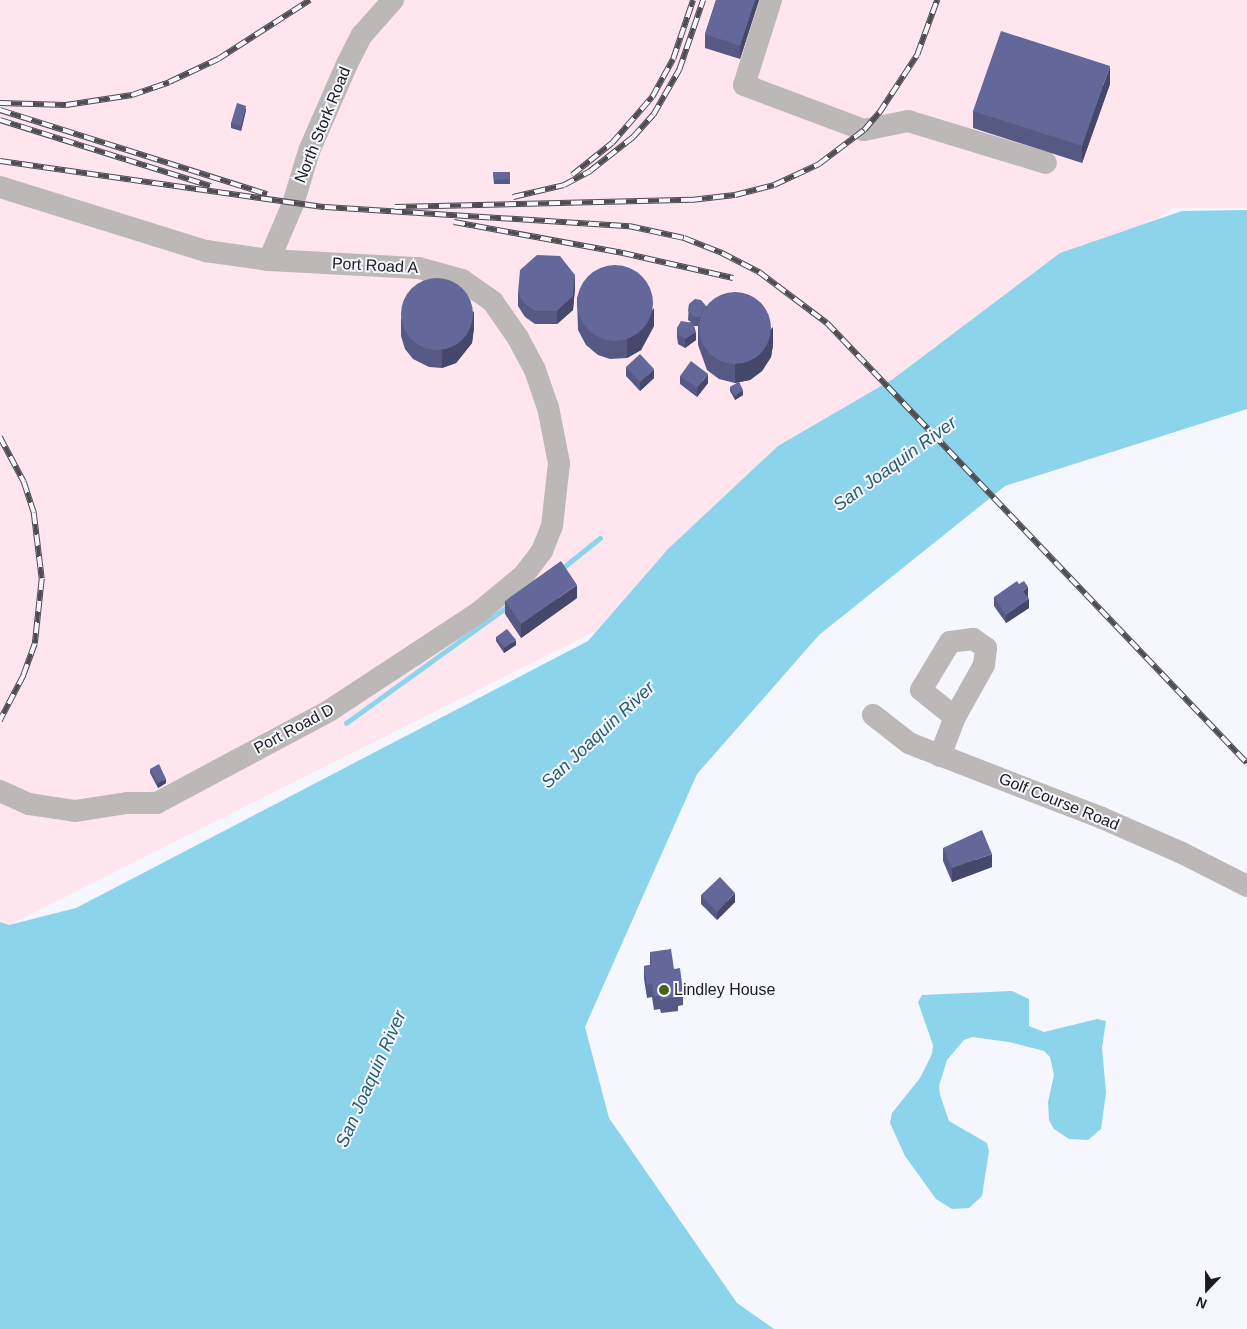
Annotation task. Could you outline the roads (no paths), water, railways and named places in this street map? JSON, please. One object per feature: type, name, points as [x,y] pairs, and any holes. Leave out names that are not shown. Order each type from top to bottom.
[{"type":"street","name":"North Stork Road","points":[[269,260],[309,151],[347,64],[362,35],[393,0]]},
{"type":"street","points":[[771,0],[744,85],[864,130],[908,121],[1046,163]]},
{"type":"street","name":"Port Road A","points":[[0,187],[206,251],[269,260],[435,270],[462,280],[493,302],[535,370],[556,434],[558,489],[546,542]]},
{"type":"street","name":"Port Road D","points":[[0,791],[29,804],[75,811],[128,803],[157,803],[329,711],[478,613],[524,575],[546,542]]},
{"type":"street","name":"Golf Course Road","points":[[873,715],[909,743],[1102,818],[1182,853],[1247,886]]},
{"type":"street","points":[[940,756],[955,717]]},
{"type":"water","name":"San Joaquin River","points":[[1247,210],[1247,409],[1005,486],[819,635],[697,774],[585,1027],[609,1118],[737,1303],[774,1329],[0,1329],[0,922],[9,925],[76,908],[588,641],[668,549],[778,446],[893,379],[1060,253],[1182,211]]},
{"type":"water","points":[[1012,991],[1029,999],[1029,1026],[1044,1032],[1097,1019],[1106,1021],[1102,1048],[1106,1093],[1101,1129],[1088,1140],[1069,1139],[1054,1129],[1049,1120],[1048,1102],[1054,1075],[1050,1057],[1044,1051],[1009,1042],[972,1037],[964,1040],[947,1060],[939,1086],[940,1095],[949,1121],[987,1143],[989,1151],[982,1196],[969,1208],[952,1209],[936,1199],[905,1156],[890,1123],[892,1113],[920,1078],[932,1054],[933,1045],[918,1002],[922,995]]},
{"type":"waterway","points":[[560,570],[600,538]]},
{"type":"waterway","points":[[346,723],[508,606]]},
{"type":"railway","points":[[0,103],[66,105],[132,95],[169,82],[218,59],[310,0]]},
{"type":"railway","points":[[572,175],[612,143],[652,97],[673,59],[693,0]]},
{"type":"railway","points":[[513,197],[564,185],[590,171],[633,137],[653,115],[679,70],[703,0]]},
{"type":"railway","points":[[395,207],[691,200],[735,195],[774,185],[819,164],[864,130],[879,113],[917,55],[937,0]]},
{"type":"railway","points":[[0,110],[267,194]]},
{"type":"railway","points":[[0,120],[211,186]]},
{"type":"railway","points":[[0,161],[325,207],[629,226],[684,238],[722,253],[759,272],[827,323],[1247,763]]},
{"type":"railway","points":[[454,222],[623,253],[733,278]]},
{"type":"railway","points":[[0,437],[24,482],[34,513],[42,579],[35,644],[24,675],[0,721]]},
{"type":"place","name":"Lindley House","points":[[664,990]]}]
